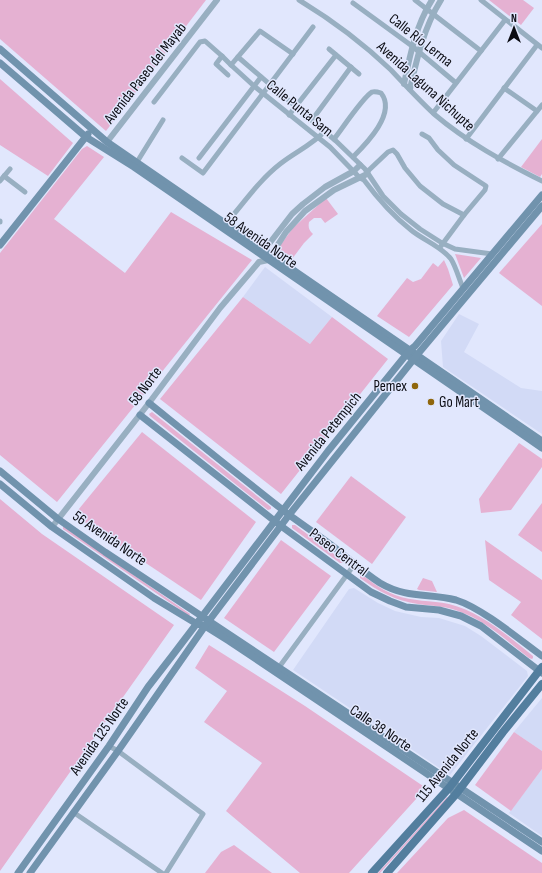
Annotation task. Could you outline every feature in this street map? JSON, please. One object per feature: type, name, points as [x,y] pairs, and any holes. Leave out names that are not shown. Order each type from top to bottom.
[{"type":"main road","name":"58 Avenida Norte","points":[[3,52],[107,142],[261,256]]},
{"type":"main road","points":[[0,60],[3,52]]},
{"type":"main road","points":[[0,63],[86,137]]},
{"type":"main road","name":"Avenida Paseo del Mayab","points":[[1,244],[92,130]]},
{"type":"main road","name":"58 Avenida Norte","points":[[86,137],[134,167],[261,256],[270,258],[415,357]]},
{"type":"main road","name":"Avenida Petempich","points":[[202,616],[328,451],[408,352],[415,346],[542,195]]},
{"type":"main road","name":"Avenida Petempich","points":[[207,624],[289,515],[415,357],[542,206]]},
{"type":"main road","points":[[415,357],[542,441]]},
{"type":"main road","points":[[415,357],[542,448]]},
{"type":"main road","name":"Paseo Central","points":[[149,403],[289,515],[335,548],[354,565],[381,583],[397,591],[410,595],[441,598],[464,603],[504,628],[542,656]]},
{"type":"main road","name":"Paseo Central","points":[[140,415],[281,526],[371,592],[406,607],[439,610],[461,616],[481,626],[541,670]]},
{"type":"main road","name":"56 Avenida Norte","points":[[0,471],[58,519],[202,616],[207,624]]},
{"type":"main road","name":"56 Avenida Norte","points":[[0,484],[52,527],[180,615],[197,624],[207,624]]},
{"type":"main road","points":[[172,656],[173,649],[187,628],[188,624],[180,615]]},
{"type":"main road","name":"Avenida 125 Norte","points":[[18,873],[109,746],[148,687],[202,616]]},
{"type":"main road","name":"Avenida 125 Norte","points":[[30,873],[207,624]]},
{"type":"main road","name":"Calle 38 Norte","points":[[207,624],[454,788],[542,851]]},
{"type":"main road","name":"115 Avenida Norte","points":[[372,873],[454,788],[541,670]]},
{"type":"main road","name":"115 Avenida Norte","points":[[387,873],[454,788],[542,684]]},
{"type":"main road","name":"Calle 38 Norte","points":[[454,788],[542,842]]},
{"type":"street","name":"Avenida Paseo del Mayab","points":[[107,142],[217,0]]},
{"type":"street","points":[[415,0],[433,12],[481,51]]},
{"type":"street","points":[[404,84],[412,46],[426,8],[432,0]]},
{"type":"street","points":[[410,89],[418,52],[433,12],[441,0]]},
{"type":"street","points":[[466,139],[504,88],[540,47],[481,0]]},
{"type":"street","name":"Avenida Laguna Nichupte","points":[[302,1],[336,24],[390,69],[433,113],[466,139],[498,159],[542,182]]},
{"type":"street","name":"Calle Río Lerma","points":[[353,3],[412,46],[456,83]]},
{"type":"street","points":[[433,113],[505,20]]},
{"type":"street","points":[[182,158],[203,173],[271,85],[313,27]]},
{"type":"street","points":[[231,66],[260,31],[293,54]]},
{"type":"street","name":"Calle Punta Sam","points":[[154,102],[200,42],[205,41],[263,94],[330,147],[360,178],[364,180],[384,206],[397,219],[420,237],[439,248],[451,260],[463,288]]},
{"type":"street","points":[[329,49],[359,74]]},
{"type":"street","points":[[289,115],[336,55]]},
{"type":"street","points":[[222,56],[216,64],[228,75]]},
{"type":"street","name":"Calle Punta Sam","points":[[238,57],[334,139],[365,169],[383,196],[401,214],[420,229],[454,249],[492,254]]},
{"type":"street","points":[[312,120],[351,67]]},
{"type":"street","points":[[199,158],[261,77]]},
{"type":"street","points":[[504,88],[537,111]]},
{"type":"street","points":[[334,139],[365,98],[372,92],[376,91],[381,93],[385,101],[384,115],[370,139],[353,158]]},
{"type":"street","points":[[498,159],[542,105]]},
{"type":"street","points":[[136,162],[163,120]]},
{"type":"street","points":[[234,214],[256,186],[280,164],[318,139],[325,131]]},
{"type":"street","points":[[422,134],[429,138],[438,150],[454,165],[476,181],[486,186],[485,190],[439,248]]},
{"type":"street","points":[[261,256],[270,258],[286,232],[298,218],[334,190],[367,174],[369,170],[388,152],[393,150],[420,186],[443,204],[464,215]]},
{"type":"street","name":"58 Norte","points":[[52,527],[140,415],[292,214],[325,187],[354,171],[360,165]]},
{"type":"street","points":[[0,182],[10,169]]},
{"type":"street","points":[[4,176],[25,192]]},
{"type":"street","points":[[292,214],[298,218]]},
{"type":"street","points":[[277,670],[354,565]]},
{"type":"street","points":[[109,746],[118,751],[203,814],[166,873]]},
{"type":"street","points":[[74,812],[162,873]]},
{"type":"shaded area","points":[[0,0],[206,0],[106,131],[0,39]]},
{"type":"shaded area","points":[[489,0],[523,0],[534,8],[521,25]]},
{"type":"shaded area","points":[[0,79],[73,143],[48,176],[0,145]]},
{"type":"shaded area","points":[[542,139],[542,174],[540,177],[521,167]]},
{"type":"shaded area","points":[[87,146],[104,157],[54,219],[125,273],[171,212],[252,260],[57,502],[0,455],[0,253],[82,149]]},
{"type":"shaded area","points":[[326,198],[338,214],[325,223],[321,218],[314,218],[309,222],[309,229],[313,234],[292,259],[279,250],[279,247],[293,228]]},
{"type":"shaded area","points":[[542,224],[542,306],[499,273]]},
{"type":"shaded area","points":[[455,254],[481,258],[464,278]]},
{"type":"shaded area","points":[[444,260],[453,285],[409,337],[377,316],[407,278],[413,282],[421,279],[433,263],[438,267]]},
{"type":"shaded area","points":[[265,267],[332,317],[310,344],[243,297]]},
{"type":"shaded area","points":[[243,297],[310,344],[332,317],[388,359],[281,494],[160,399]]},
{"type":"shaded area","points":[[459,314],[479,324],[464,352],[521,388],[542,391],[542,434],[443,367],[441,341]]},
{"type":"shaded area","points":[[152,412],[271,507],[271,509],[268,510],[150,416],[149,414]]},
{"type":"shaded area","points":[[142,432],[256,522],[201,600],[74,515]]},
{"type":"shaded area","points":[[519,443],[542,459],[542,467],[511,510],[481,513],[479,499]]},
{"type":"shaded area","points":[[351,476],[406,517],[372,564],[316,522]]},
{"type":"shaded area","points":[[0,499],[42,534],[174,625],[0,871]]},
{"type":"shaded area","points":[[542,503],[542,552],[518,535]]},
{"type":"shaded area","points":[[292,525],[295,525],[342,560],[343,563],[340,563],[292,528]]},
{"type":"shaded area","points":[[63,527],[190,614],[189,616],[63,529]]},
{"type":"shaded area","points":[[281,540],[331,576],[274,652],[224,618]]},
{"type":"shaded area","points":[[485,540],[542,580],[542,639],[511,615],[521,602],[489,580]]},
{"type":"shaded area","points":[[360,575],[395,595],[408,599],[449,604],[472,613],[504,633],[533,656],[533,658],[529,658],[487,625],[468,615],[448,608],[410,603],[395,598],[367,583],[360,578]]},
{"type":"shaded area","points":[[423,578],[432,581],[437,592],[417,589]]},
{"type":"shaded area","points":[[354,588],[378,603],[395,611],[421,617],[439,618],[465,626],[481,636],[527,671],[528,676],[450,775],[293,670],[349,589]]},
{"type":"shaded area","points":[[209,645],[305,706],[426,788],[349,873],[300,873],[226,811],[262,763],[204,722],[227,691],[195,668]]},
{"type":"shaded area","points":[[542,698],[542,751],[514,732]]},
{"type":"shaded area","points":[[514,732],[542,751],[542,769],[511,811],[475,785]]},
{"type":"shaded area","points":[[542,769],[542,836],[509,813]]},
{"type":"shaded area","points":[[447,797],[448,798],[380,873],[378,873]]},
{"type":"shaded area","points":[[464,810],[542,863],[542,873],[397,873],[448,818]]},
{"type":"shaded area","points":[[234,845],[272,873],[205,873],[221,852]]},
{"type":"place","name":"Pemex","points":[[415,386]]},
{"type":"place","name":"Go Mart","points":[[431,402]]}]
